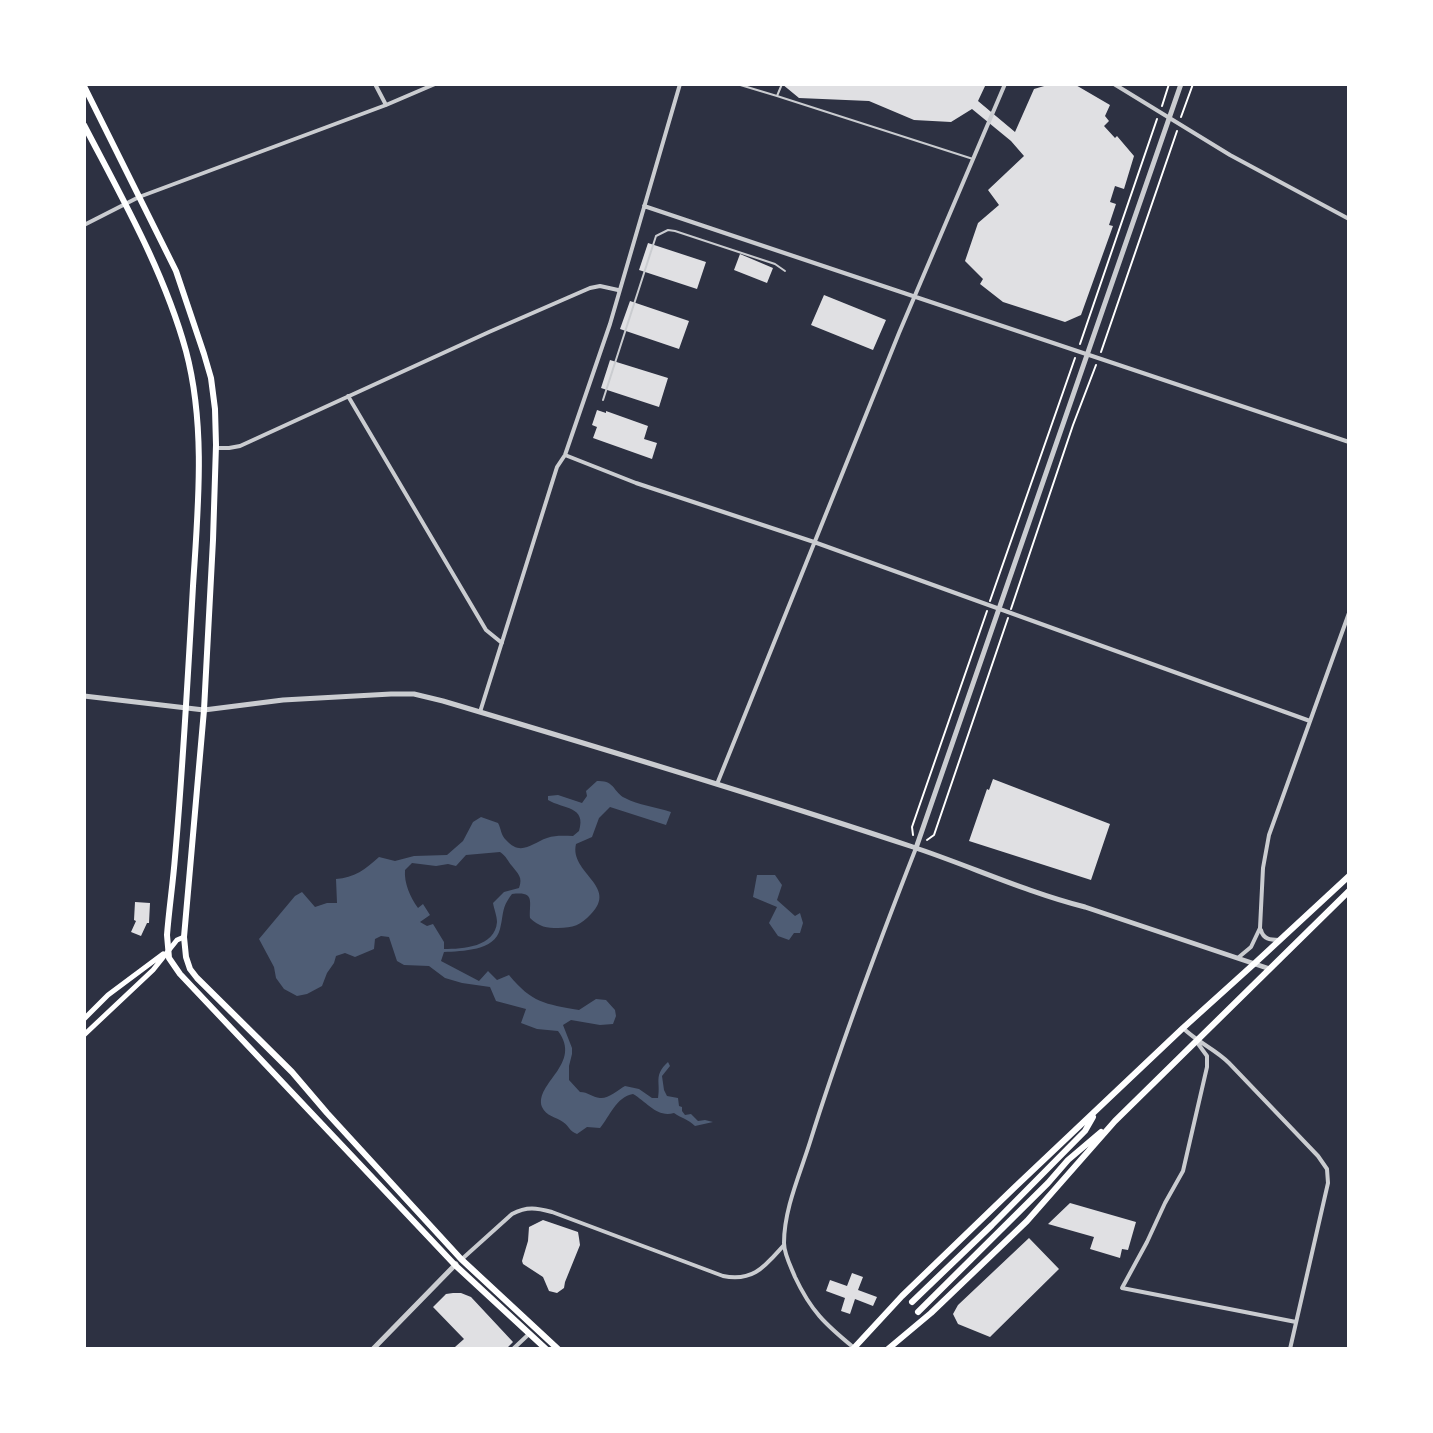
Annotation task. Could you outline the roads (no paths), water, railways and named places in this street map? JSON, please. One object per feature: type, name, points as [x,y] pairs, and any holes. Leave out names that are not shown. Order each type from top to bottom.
[{"type":"main road","points":[[84,86],[176,271],[211,378],[215,409],[216,448],[204,710],[184,937],[190,969],[292,1072],[461,1259],[558,1349]]},
{"type":"main road","points":[[84,125],[172,306],[186,353],[195,404],[198,443],[196,528],[167,951],[180,974],[455,1265],[546,1349]]},
{"type":"main road","points":[[854,1349],[902,1296],[1183,1028],[1349,876]]},
{"type":"main road","points":[[888,1349],[931,1313],[1027,1221],[1115,1121],[1349,891]]},
{"type":"main road","points":[[84,1035],[153,970],[177,940],[184,937]]},
{"type":"main road","points":[[84,1019],[108,995],[167,951]]},
{"type":"main road","points":[[912,1302],[1085,1131],[1097,1111]]},
{"type":"main road","points":[[918,1312],[1068,1160],[1115,1121]]},
{"type":"street","points":[[375,84],[386,105]]},
{"type":"street","points":[[84,225],[139,197],[435,84]]},
{"type":"street","points":[[480,712],[557,467],[565,455],[610,324],[680,84]]},
{"type":"street","points":[[717,784],[915,296],[1005,84]]},
{"type":"street","points":[[1114,84],[1239,160],[1349,219]]},
{"type":"street","points":[[854,1349],[819,1317],[806,1300],[784,1245],[788,1214],[820,1109],[873,957],[916,848],[1181,84]]},
{"type":"street","points":[[644,206],[1347,443]]},
{"type":"street","points":[[216,448],[240,446],[590,288],[600,286],[618,290]]},
{"type":"street","points":[[348,396],[486,630],[502,643]]},
{"type":"street","points":[[565,455],[636,483],[814,542],[1310,721]]},
{"type":"street","points":[[1239,957],[1251,947],[1260,928],[1265,852],[1349,613]]},
{"type":"street","points":[[84,696],[204,710],[283,700],[414,694],[717,784],[916,848],[1054,899],[1270,969]]},
{"type":"street","points":[[1260,928],[1268,940],[1280,940]]},
{"type":"street","points":[[1183,1028],[1207,1056],[1183,1171],[1122,1288],[1296,1322]]},
{"type":"street","points":[[1196,1041],[1229,1063],[1327,1169],[1328,1183],[1290,1349]]},
{"type":"street","points":[[373,1349],[461,1259],[521,1209],[536,1208],[552,1212],[735,1278],[756,1273],[784,1245]]},
{"type":"street","points":[[513,1349],[529,1334]]},
{"type":"lane","points":[[737,84],[973,159]]},
{"type":"lane","points":[[777,96],[782,84]]},
{"type":"lane","points":[[603,400],[656,236],[668,230],[675,231],[775,264],[785,271]]},
{"type":"water","points":[[597,781],[603,781],[611,784],[621,796],[671,812],[666,825],[610,807],[599,818],[592,837],[576,844],[579,863],[597,887],[599,895],[598,904],[580,923],[563,928],[540,925],[530,918],[528,896],[512,894],[492,942],[477,948],[444,952],[441,961],[479,981],[488,971],[497,980],[509,975],[532,997],[557,1006],[579,1010],[596,999],[606,1000],[615,1010],[613,1024],[571,1020],[563,1025],[572,1048],[569,1080],[580,1092],[597,1097],[606,1097],[625,1086],[658,1098],[659,1075],[668,1062],[670,1066],[662,1076],[667,1096],[678,1098],[685,1115],[691,1114],[698,1121],[713,1122],[695,1126],[674,1113],[657,1111],[633,1094],[618,1103],[600,1128],[587,1127],[574,1133],[542,1107],[541,1098],[565,1053],[558,1031],[537,1029],[521,1023],[526,1009],[496,1001],[490,987],[445,978],[429,966],[404,965],[397,961],[389,937],[375,939],[374,949],[355,957],[345,953],[336,956],[322,986],[307,994],[297,996],[284,989],[276,978],[274,967],[259,939],[295,896],[302,892],[315,907],[337,903],[336,879],[359,872],[379,857],[395,861],[414,856],[447,855],[463,841],[473,822],[481,817],[498,823],[504,838],[517,848],[550,837],[573,836],[579,831],[580,817],[572,810],[548,800],[548,796],[558,795],[582,803],[587,796],[586,791]],"holes":[[[502,854],[520,881],[519,888],[504,892],[493,903],[497,920],[491,937],[477,945],[444,949],[444,942],[433,924],[427,926],[420,922],[430,915],[423,904],[418,908],[412,899],[405,870],[412,863],[456,866],[466,855]]]},
{"type":"water","points":[[757,875],[775,875],[782,885],[777,900],[795,916],[800,913],[803,923],[800,933],[794,933],[789,940],[778,936],[769,923],[777,907],[753,897]]}]
